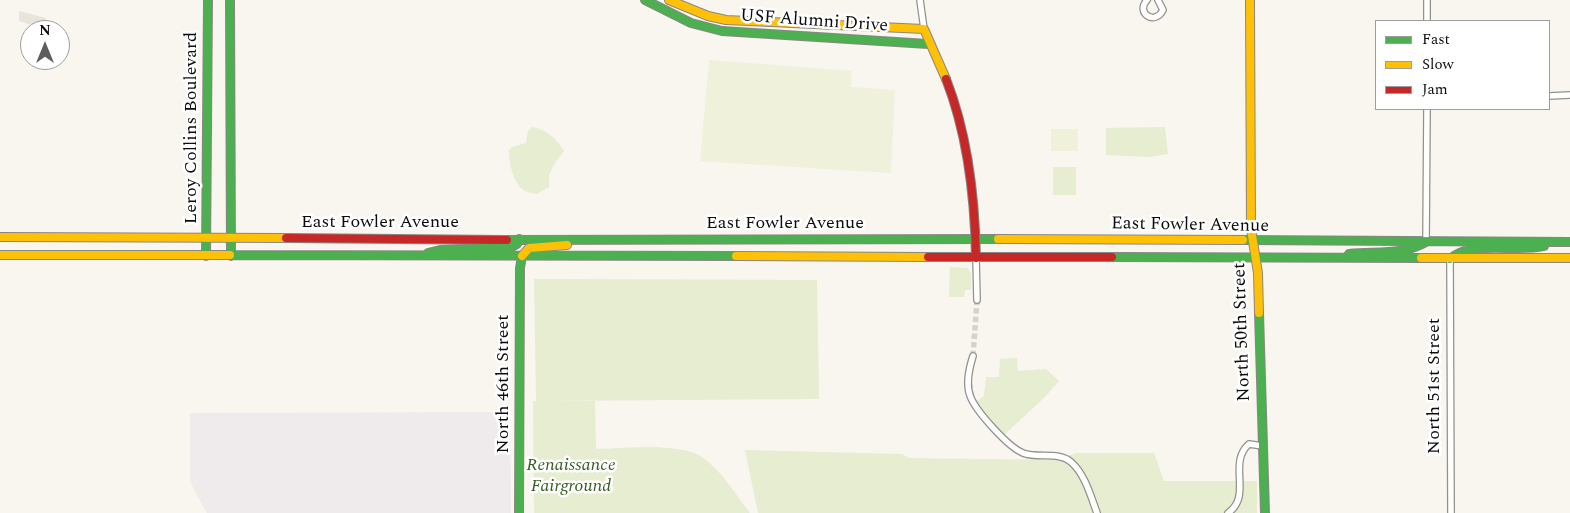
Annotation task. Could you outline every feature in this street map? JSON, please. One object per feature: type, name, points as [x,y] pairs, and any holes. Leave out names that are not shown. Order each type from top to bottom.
[{"type":"main road","name":"Leroy Collins Boulevard","points":[[206,256],[208,0]]},
{"type":"main road","points":[[230,0],[231,256]]},
{"type":"main road","name":"USF Alumni Drive","points":[[645,0],[691,24],[722,31],[928,44]]},
{"type":"main road","name":"USF Alumni Drive","points":[[669,0],[699,13],[726,20],[924,29]]},
{"type":"main road","name":"North 50th Street","points":[[1250,0],[1252,242],[1256,258],[1264,513]]},
{"type":"main road","points":[[924,29],[928,44],[948,85],[960,126],[970,172],[976,258]]},
{"type":"main road","name":"East Fowler Avenue","points":[[0,237],[231,237],[604,241],[762,238],[976,238],[1252,242],[1567,242]]},
{"type":"main road","points":[[421,256],[440,250],[511,247],[517,244],[519,239]]},
{"type":"main road","points":[[522,256],[529,248],[590,244],[604,241]]},
{"type":"main road","points":[[1316,258],[1363,252],[1407,251],[1418,249],[1426,242]]},
{"type":"main road","points":[[1450,258],[1468,249],[1531,249],[1567,242]]},
{"type":"main road","points":[[1547,258],[1570,253]]},
{"type":"main road","name":"East Fowler Avenue","points":[[0,255],[1570,258]]},
{"type":"main road","name":"North 46th Street","points":[[519,513],[518,346],[522,256]]},
{"type":"street","points":[[920,0],[924,29]]},
{"type":"street","points":[[1147,0],[1143,5],[1143,11],[1147,16],[1153,18],[1160,16],[1163,10],[1158,0]]},
{"type":"street","points":[[1427,0],[1427,20]]},
{"type":"street","points":[[1550,96],[1570,95]]},
{"type":"street","points":[[1426,242],[1427,110]]},
{"type":"street","points":[[976,258],[977,300]]},
{"type":"street","name":"North 51st Street","points":[[1450,258],[1451,513]]},
{"type":"street","points":[[973,356],[969,369],[971,398],[1003,439],[1012,448],[1024,454],[1063,458],[1071,462],[1085,483],[1097,513]]},
{"type":"street","points":[[1228,513],[1238,502],[1242,488],[1239,467],[1245,448],[1250,444],[1263,446]]},
{"type":"shaded area","points":[[19,11],[46,18],[46,20],[20,20]]},
{"type":"shaded area","points":[[510,412],[511,513],[207,513],[190,482],[190,413]]},
{"type":"green space","points":[[709,60],[852,71],[851,87],[895,90],[891,173],[700,161]]},
{"type":"green space","points":[[532,127],[542,130],[551,136],[564,151],[554,164],[549,175],[549,187],[537,194],[525,191],[517,183],[512,173],[509,155],[509,150],[512,147],[526,143],[528,131]]},
{"type":"green space","points":[[1165,127],[1168,154],[1149,157],[1106,155],[1106,128]]},
{"type":"green space","points":[[1051,129],[1078,129],[1078,151],[1051,151]]},
{"type":"green space","points":[[1053,167],[1076,167],[1076,195],[1053,195]]},
{"type":"green space","points":[[950,267],[968,268],[971,274],[971,290],[965,290],[964,297],[949,297]]},
{"type":"green space","points":[[534,279],[817,280],[819,399],[536,401]]},
{"type":"green space","points":[[1017,358],[1018,371],[1046,369],[1059,381],[1045,397],[1004,435],[975,402],[984,396],[986,377],[999,377],[1000,359]]},
{"type":"green space","name":"Renaissance Fairground","points":[[533,401],[595,401],[596,449],[666,448],[692,452],[702,457],[716,469],[750,513],[534,513]]},
{"type":"green space","points":[[745,450],[902,454],[909,458],[1057,460],[1075,453],[1154,453],[1164,481],[1257,481],[1257,513],[758,513]]},
{"type":"tunnel","points":[[973,356],[977,300]]},
{"type":"traffic: fast","points":[[206,256],[208,0]]},
{"type":"traffic: fast","points":[[230,0],[231,256]]},
{"type":"traffic: fast","points":[[645,0],[691,23],[722,31],[928,44]]},
{"type":"traffic: fast","points":[[428,253],[440,250],[511,247],[517,244],[519,239]]},
{"type":"traffic: fast","points":[[507,240],[998,239]]},
{"type":"traffic: fast","points":[[1243,240],[1570,242]]},
{"type":"traffic: fast","points":[[1349,254],[1398,251],[1426,242]]},
{"type":"traffic: fast","points":[[1450,259],[1460,253],[1483,248],[1532,248],[1544,246]]},
{"type":"traffic: fast","points":[[230,255],[736,256]]},
{"type":"traffic: fast","points":[[519,513],[520,268],[522,256]]},
{"type":"traffic: fast","points":[[1112,257],[1421,258]]},
{"type":"traffic: fast","points":[[1259,313],[1265,513]]},
{"type":"traffic: slow","points":[[669,0],[708,16],[726,20],[924,29],[946,79]]},
{"type":"traffic: slow","points":[[1250,0],[1251,229],[1258,273],[1259,313]]},
{"type":"traffic: slow","points":[[0,237],[286,238]]},
{"type":"traffic: slow","points":[[998,239],[1243,240]]},
{"type":"traffic: slow","points":[[522,256],[529,248],[567,245]]},
{"type":"traffic: slow","points":[[0,255],[230,255]]},
{"type":"traffic: slow","points":[[736,256],[928,257]]},
{"type":"traffic: slow","points":[[1421,258],[1570,258]]},
{"type":"traffic: jam","points":[[946,79],[960,122],[969,167],[976,258]]},
{"type":"traffic: jam","points":[[286,238],[507,240]]},
{"type":"traffic: jam","points":[[928,257],[1112,257]]}]
